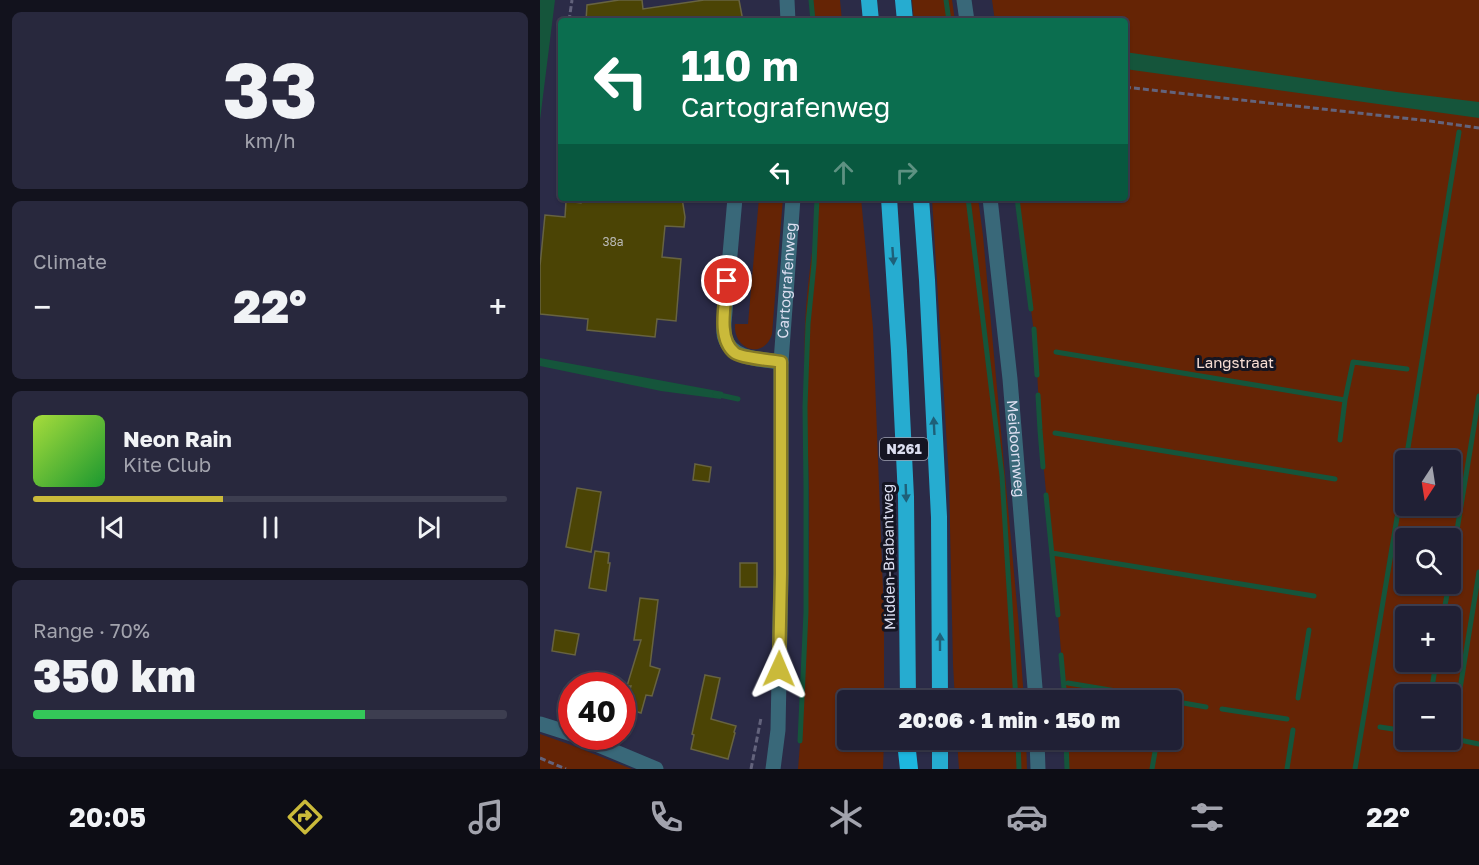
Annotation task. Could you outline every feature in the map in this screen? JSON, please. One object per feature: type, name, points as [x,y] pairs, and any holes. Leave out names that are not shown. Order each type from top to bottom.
[{"type":"highway","points":[[869,0],[872,18]]},
{"type":"highway","points":[[903,0],[905,18]]},
{"type":"highway","name":"Midden-Brabantweg","points":[[889,201],[906,497],[908,690]]},
{"type":"highway","name":"N261","points":[[921,201],[939,516],[940,690]]},
{"type":"highway","points":[[940,750],[940,769]]},
{"type":"street","points":[[786,0],[788,18]]},
{"type":"street","points":[[964,0],[967,18]]},
{"type":"street","points":[[735,201],[723,323],[725,339],[735,353],[781,362]]},
{"type":"street","name":"Cartografenweg","points":[[773,769],[778,730],[781,362],[794,201]]},
{"type":"street","name":"Meidoornweg","points":[[990,201],[1010,379],[1035,690]]},
{"type":"street","points":[[540,724],[558,730]]},
{"type":"street","points":[[611,750],[656,769]]},
{"type":"street","points":[[1037,750],[1038,769]]},
{"type":"path","points":[[569,18],[572,0]]},
{"type":"path","points":[[1128,87],[1479,128]]},
{"type":"path","points":[[540,758],[566,769]]},
{"type":"green space","points":[[813,0],[840,0],[842,18],[815,18]]},
{"type":"green space","points":[[912,0],[952,0],[955,18],[914,18]]},
{"type":"green space","name":"Langstraat","points":[[992,0],[1479,0],[1479,769],[1067,769],[1066,750],[1182,750],[1182,690],[1064,690],[1040,430],[1036,349],[1017,201],[1128,201],[1128,18],[995,18]]},
{"type":"green space","points":[[759,201],[783,201],[772,334],[763,347],[750,348],[739,340],[735,324],[748,324]]},
{"type":"green space","points":[[819,201],[861,201],[873,328],[884,617],[884,690],[837,690],[837,750],[884,750],[883,769],[798,769],[809,558],[805,324]]},
{"type":"green space","points":[[932,201],[978,201],[1023,690],[954,690],[949,480]]},
{"type":"green space","points":[[540,734],[558,740],[558,750],[584,750],[632,769],[540,769]]},
{"type":"green space","points":[[958,750],[1026,750],[1027,769],[959,769]]},
{"type":"shaded area","points":[[540,0],[555,0],[540,120]]},
{"type":"shaded area","points":[[1128,52],[1479,102],[1479,118],[1128,69]]},
{"type":"shaded area","points":[[540,358],[723,392],[721,399],[661,391],[540,366]]},
{"type":"building","points":[[619,0],[642,0],[643,9],[704,0],[739,0],[742,18],[586,18],[587,5]]},
{"type":"building","points":[[566,201],[581,203],[581,201],[682,201],[684,227],[665,226],[662,257],[681,259],[676,321],[657,319],[655,337],[587,330],[588,319],[540,314],[540,266],[545,215],[565,217]]},
{"type":"building","points":[[695,464],[711,467],[709,482],[693,480]]},
{"type":"building","points":[[577,488],[601,492],[591,552],[566,547]]},
{"type":"building","points":[[595,551],[609,553],[606,591],[589,588]]},
{"type":"building","points":[[740,563],[757,563],[757,587],[740,587]]},
{"type":"building","points":[[640,598],[658,600],[650,666],[660,669],[652,696],[646,695],[641,713],[636,712],[636,672],[631,672],[641,640],[634,640]]},
{"type":"building","points":[[555,630],[579,634],[575,655],[552,651]]},
{"type":"building","points":[[705,675],[720,678],[711,719],[736,726],[728,759],[691,749],[694,735],[692,734]]},
{"type":"waterway","points":[[811,0],[813,18]]},
{"type":"waterway","points":[[946,0],[949,18]]},
{"type":"waterway","points":[[1408,450],[1459,132]]},
{"type":"waterway","points":[[800,741],[806,612],[805,407],[817,201]]},
{"type":"waterway","points":[[968,201],[1002,476],[1015,690]]},
{"type":"waterway","points":[[1017,201],[1031,309]]},
{"type":"waterway","points":[[1034,329],[1037,375]]},
{"type":"waterway","points":[[1056,352],[1345,400]]},
{"type":"waterway","points":[[1340,440],[1353,362],[1407,369]]},
{"type":"waterway","points":[[715,394],[738,399]]},
{"type":"waterway","points":[[1038,395],[1043,467]]},
{"type":"waterway","points":[[1457,528],[1479,396]]},
{"type":"waterway","points":[[1055,433],[1335,479]]},
{"type":"waterway","points":[[1046,495],[1058,615]]},
{"type":"waterway","points":[[1355,769],[1397,516]]},
{"type":"waterway","points":[[1052,553],[1314,596]]},
{"type":"waterway","points":[[1461,684],[1479,572]]},
{"type":"waterway","points":[[1445,606],[1447,594]]},
{"type":"waterway","points":[[1298,698],[1309,630]]},
{"type":"waterway","points":[[1061,655],[1064,690]]},
{"type":"waterway","points":[[1433,684],[1434,672]]},
{"type":"waterway","points":[[1068,683],[1110,690]]},
{"type":"waterway","points":[[1182,703],[1206,707]]},
{"type":"waterway","points":[[1222,709],[1287,719]]},
{"type":"waterway","points":[[1380,727],[1395,729]]},
{"type":"waterway","points":[[1287,769],[1293,730]]},
{"type":"waterway","points":[[1461,740],[1479,744]]},
{"type":"waterway","points":[[1018,750],[1019,769]]},
{"type":"waterway","points":[[1066,750],[1067,769]]},
{"type":"waterway","points":[[1152,769],[1155,750]]},
{"type":"route","points":[[727,281],[723,323],[725,339],[735,353],[781,362],[779,669]]}]
